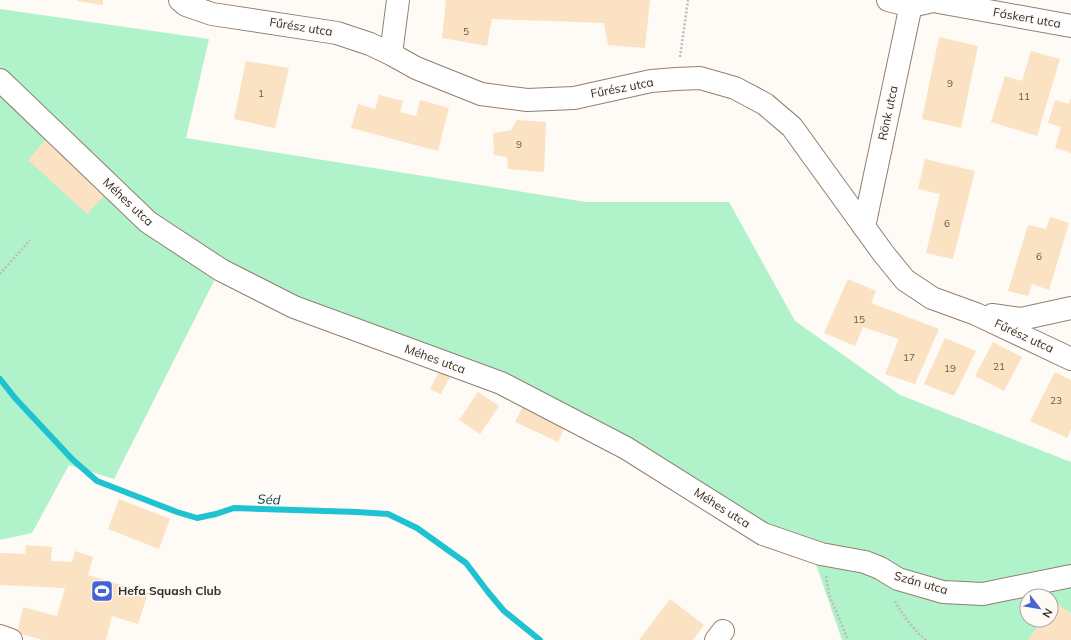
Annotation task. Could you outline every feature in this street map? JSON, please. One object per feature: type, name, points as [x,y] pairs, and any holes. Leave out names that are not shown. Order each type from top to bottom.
[{"type":"street","points":[[391,54],[398,0]]},
{"type":"street","name":"Fáskert utca","points":[[888,0],[912,3],[933,0],[1071,26]]},
{"type":"street","name":"Fűrész utca","points":[[183,3],[212,14],[337,33],[370,44],[416,68],[481,94],[527,100],[574,98],[651,81],[700,78],[735,88],[765,104],[792,127],[883,253],[905,280],[932,298],[976,314],[1071,359]]},
{"type":"street","name":"Rönk utca","points":[[864,227],[912,3]]},
{"type":"street","name":"Méhes utca","points":[[0,80],[148,222],[221,270],[294,307],[501,384],[626,448],[764,534],[821,554]]},
{"type":"street","name":"Fűrész utca","points":[[976,314],[1021,319],[1071,308]]},
{"type":"street","name":"Szán utca","points":[[821,554],[865,562],[880,568],[898,579],[943,592],[983,594],[1071,576]]},
{"type":"street","points":[[0,636],[11,640]]},
{"type":"path","points":[[676,79],[688,0]]},
{"type":"path","points":[[0,274],[30,240]]},
{"type":"path","points":[[821,554],[829,594],[848,640]]},
{"type":"path","points":[[880,568],[889,591],[902,613],[916,631],[926,640]]},
{"type":"green space","points":[[0,9],[209,39],[186,138],[586,202],[729,202],[795,321],[900,395],[1071,462],[1071,640],[842,640],[810,547],[779,536],[625,441],[217,275],[114,479],[69,465],[32,533],[0,540]]},
{"type":"building","points":[[103,0],[103,5],[77,1]]},
{"type":"building","points":[[446,0],[650,0],[645,48],[608,45],[604,23],[492,19],[487,46],[442,38]]},
{"type":"building","points":[[939,37],[978,46],[961,128],[922,119]]},
{"type":"building","points":[[1031,51],[1060,59],[1037,136],[991,122],[1005,76],[1022,81]]},
{"type":"building","points":[[246,61],[289,68],[275,128],[234,119]]},
{"type":"building","points":[[379,95],[403,101],[400,112],[416,116],[420,100],[449,108],[438,151],[351,128],[358,104],[375,109]]},
{"type":"building","points":[[1071,97],[1071,153],[1055,148],[1061,127],[1048,123],[1055,100],[1069,104]]},
{"type":"building","points":[[517,120],[546,122],[544,172],[508,169],[507,157],[494,155],[493,133],[511,130]]},
{"type":"building","points":[[47,138],[107,193],[87,214],[28,160]]},
{"type":"building","points":[[925,159],[975,171],[953,259],[926,253],[940,194],[918,189]]},
{"type":"building","points":[[1050,217],[1069,223],[1049,290],[1032,284],[1028,296],[1008,291],[1028,225],[1046,229]]},
{"type":"building","points":[[848,279],[876,291],[871,303],[939,329],[915,384],[885,374],[899,339],[863,327],[855,346],[824,333]]},
{"type":"building","points":[[945,338],[976,351],[954,396],[924,384]]},
{"type":"building","points":[[993,342],[1022,357],[1004,391],[975,376]]},
{"type":"building","points":[[440,370],[451,375],[441,394],[430,389]]},
{"type":"building","points":[[1055,372],[1071,380],[1071,429],[1067,438],[1030,421]]},
{"type":"building","points":[[478,392],[499,406],[480,434],[459,420]]},
{"type":"building","points":[[524,404],[566,424],[558,442],[515,422]]},
{"type":"building","points":[[119,499],[170,519],[159,549],[108,529]]},
{"type":"building","name":"Hefa Squash Club","points":[[26,545],[52,547],[51,561],[72,562],[75,551],[93,557],[88,575],[148,593],[138,624],[112,616],[106,640],[43,640],[17,633],[23,607],[57,616],[65,588],[0,585],[0,553],[25,554]]},
{"type":"building","points":[[670,599],[704,625],[693,640],[639,640]]},
{"type":"building","points":[[1059,605],[1071,613],[1071,640],[1028,640],[1036,628],[1059,628]]},
{"type":"waterway","name":"Séd","points":[[0,379],[15,398],[72,459],[97,481],[177,512],[197,518],[234,508],[388,514],[417,528],[466,563],[504,611],[540,640]]},
{"type":"place","name":"Hefa Squash Club","points":[[102,591]]}]
